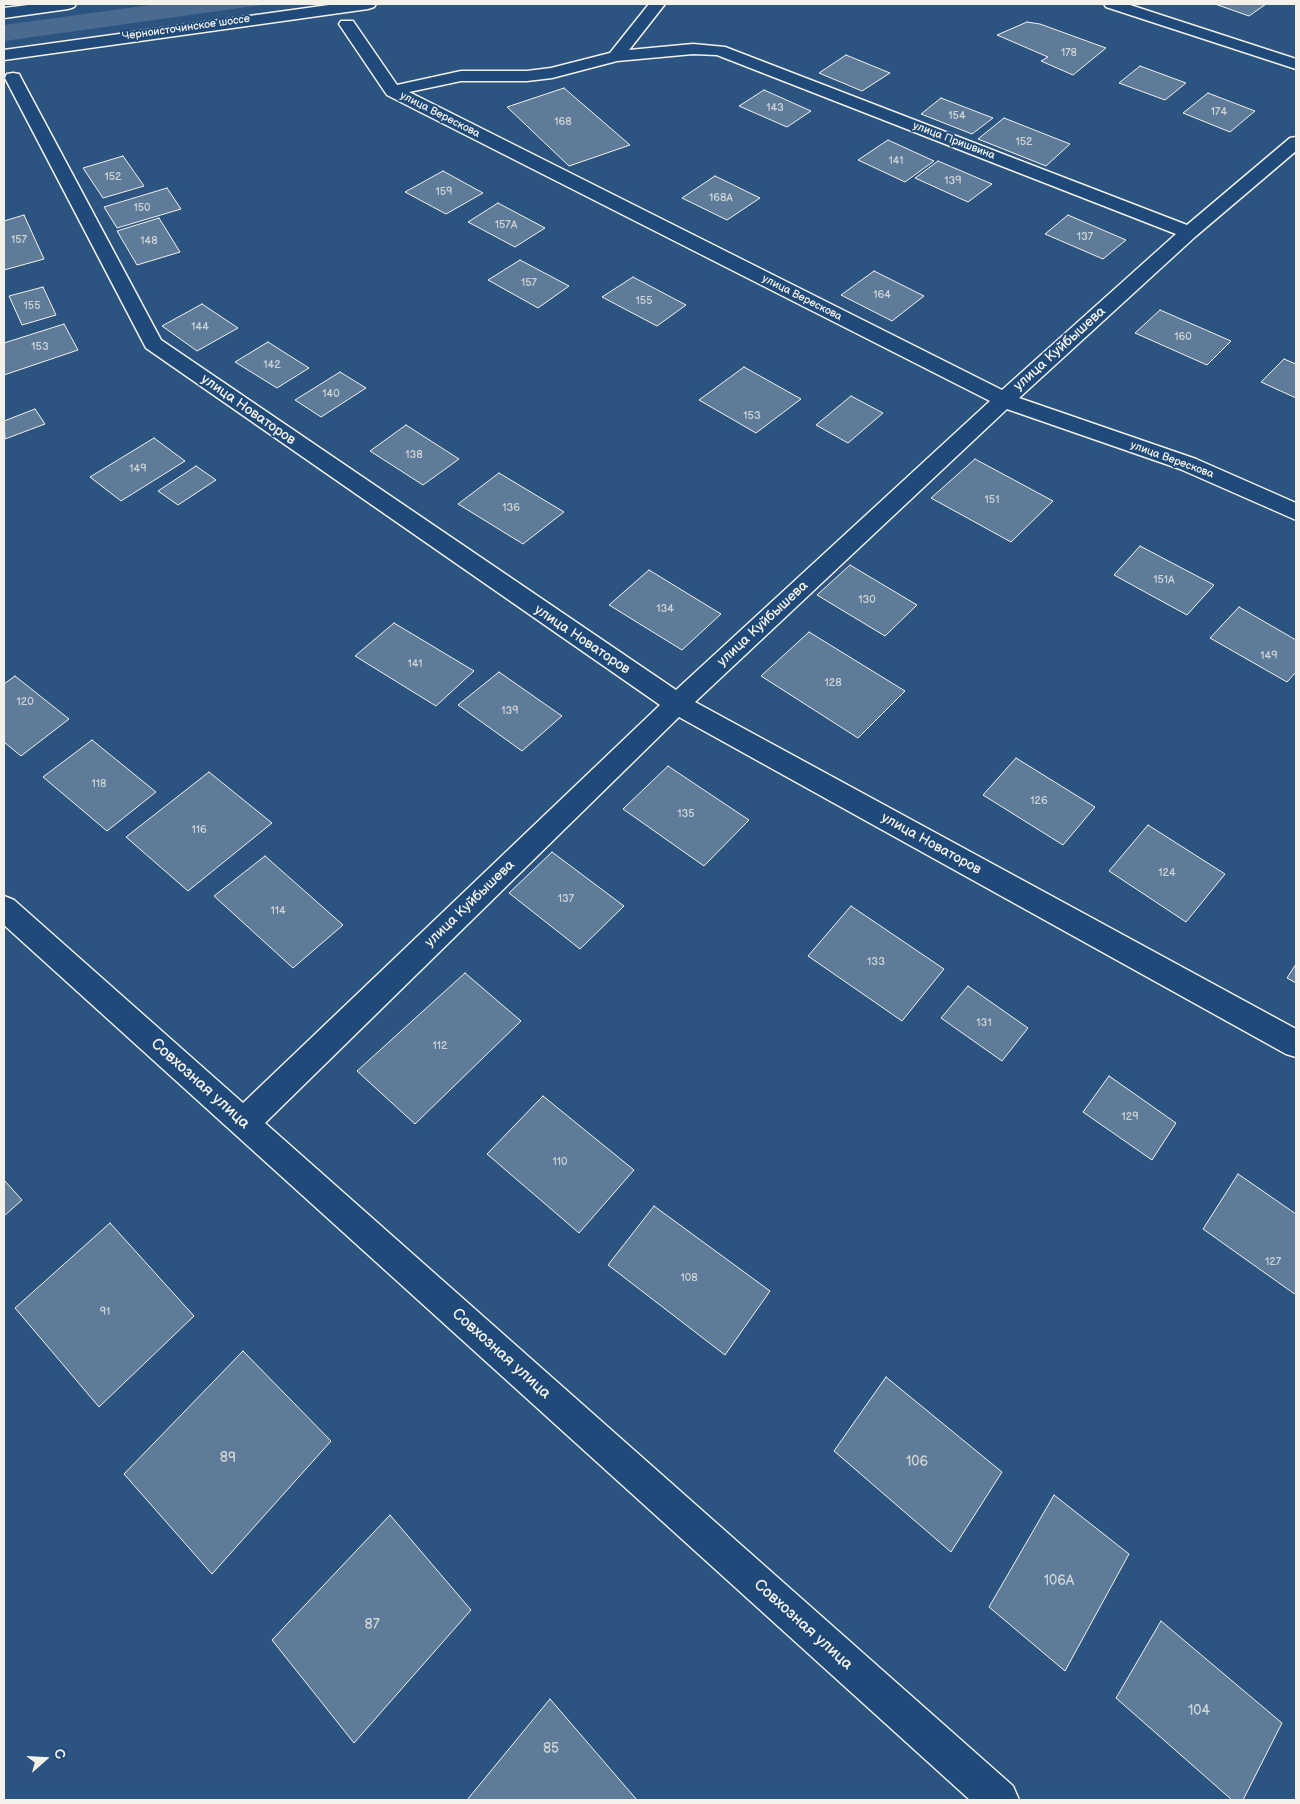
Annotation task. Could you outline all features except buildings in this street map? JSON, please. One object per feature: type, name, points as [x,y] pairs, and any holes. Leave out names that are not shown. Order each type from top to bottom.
[{"type":"street","points":[[4,13],[68,4]]},
{"type":"street","name":"Черноисточинское шоссе","points":[[4,55],[368,4]]},
{"type":"street","points":[[616,56],[657,4]]},
{"type":"street","points":[[1112,4],[1296,64]]},
{"type":"street","name":"улица Верескова","points":[[347,24],[393,91],[1004,400],[1188,464],[1296,512]]},
{"type":"street","name":"улица Пришвина","points":[[393,91],[461,76],[527,76],[552,73],[616,56],[693,49],[719,50],[1189,232]]},
{"type":"street","name":"улица Новаторов","points":[[13,78],[153,344],[677,704],[1296,1044]]},
{"type":"street","name":"улица Куйбышева","points":[[244,1123],[677,704],[1004,400],[1189,232],[1296,142]]},
{"type":"street","name":"Совхозная улица","points":[[4,908],[999,1800]]},
{"type":"shaded area","points":[[158,4],[269,4],[4,41],[4,25]]}]
